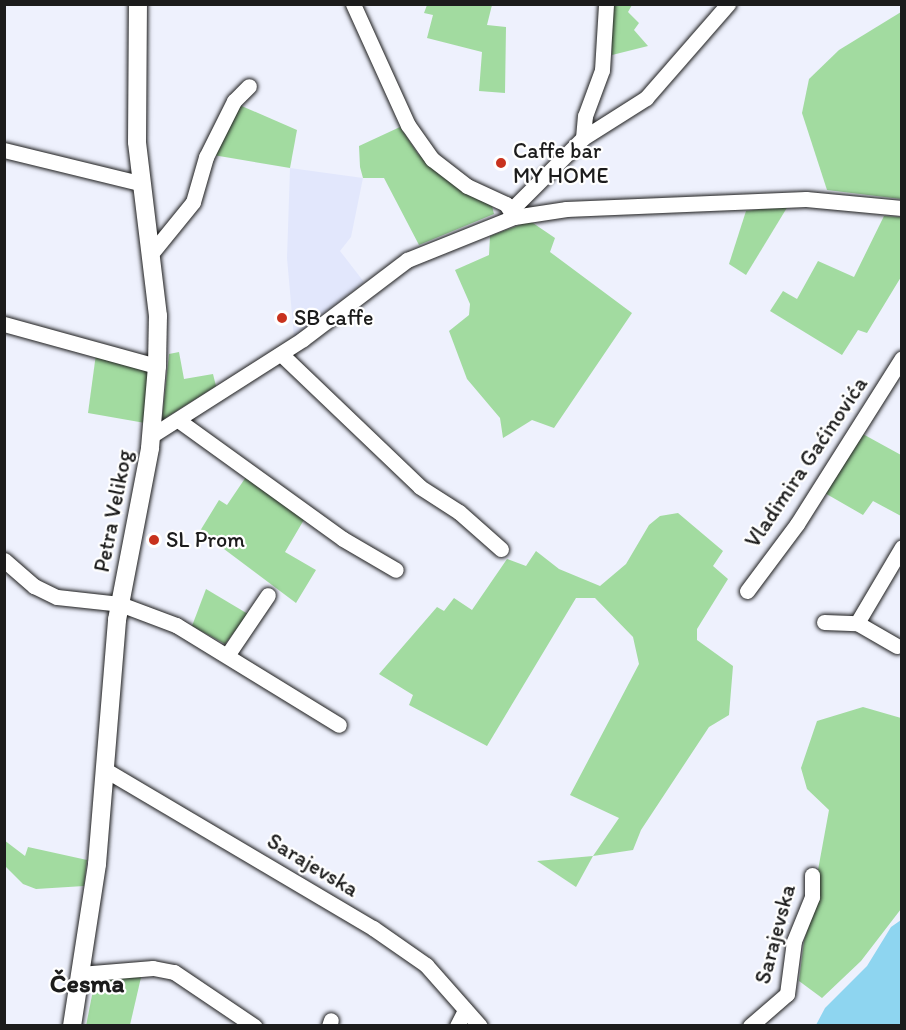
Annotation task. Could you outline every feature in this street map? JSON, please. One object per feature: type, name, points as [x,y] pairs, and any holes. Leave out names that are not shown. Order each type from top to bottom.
[{"type":"street","name":"Petra Velikog","points":[[72,1026],[97,864],[120,604],[151,436],[157,366],[158,316],[139,183],[138,4]]},
{"type":"street","points":[[353,4],[408,125],[432,159],[467,186],[513,213]]},
{"type":"street","points":[[584,138],[585,116],[602,70],[606,4]]},
{"type":"street","points":[[513,213],[584,138],[634,109],[728,4]]},
{"type":"street","points":[[150,255],[193,202],[206,157],[234,102],[249,86]]},
{"type":"street","points":[[4,150],[139,183]]},
{"type":"street","points":[[151,436],[281,354],[416,255],[513,213],[806,199],[902,208]]},
{"type":"street","points":[[4,324],[157,366]]},
{"type":"street","points":[[281,354],[420,487],[459,512],[501,549]]},
{"type":"street","name":"Vladimira Gaćinovića","points":[[747,591],[797,524],[902,358]]},
{"type":"street","points":[[178,420],[343,539],[396,570]]},
{"type":"street","points":[[857,623],[902,547]]},
{"type":"street","points":[[4,560],[34,586],[57,597],[120,604],[156,615],[228,654],[339,725]]},
{"type":"street","points":[[228,654],[268,595]]},
{"type":"street","points":[[824,622],[857,623],[897,646]]},
{"type":"street","name":"Sarajevska","points":[[104,768],[373,928],[426,965],[480,1026]]},
{"type":"street","name":"Sarajevska","points":[[750,1026],[787,994],[794,941],[812,897],[812,874]]},
{"type":"street","points":[[80,974],[153,968],[174,972],[254,1026]]},
{"type":"street","points":[[457,1026],[465,1010]]},
{"type":"shaded area","points":[[290,168],[363,178],[351,237],[340,251],[364,282],[294,337],[287,258]]},
{"type":"green space","points":[[427,5],[492,5],[487,25],[506,27],[505,93],[479,91],[482,52],[427,38],[433,15],[424,13]]},
{"type":"green space","points":[[610,5],[632,5],[628,12],[639,23],[634,30],[648,46],[612,55]]},
{"type":"green space","points":[[901,12],[901,199],[827,190],[802,113],[809,79],[839,50]]},
{"type":"green space","points":[[237,104],[297,130],[290,168],[213,155]]},
{"type":"green space","points":[[400,127],[418,154],[452,183],[492,206],[494,214],[419,245],[384,178],[363,178],[360,167],[359,146]]},
{"type":"green space","points":[[788,206],[746,275],[729,264],[746,211]]},
{"type":"green space","points":[[884,216],[901,217],[901,277],[867,333],[858,330],[842,355],[770,311],[783,291],[797,299],[818,261],[854,277]]},
{"type":"green space","points":[[530,221],[555,238],[550,252],[632,313],[554,428],[532,420],[503,438],[500,418],[467,379],[449,331],[469,315],[470,304],[455,270],[489,255],[490,236]]},
{"type":"green space","points":[[179,352],[184,379],[213,374],[216,386],[162,420],[169,354]]},
{"type":"green space","points":[[96,354],[148,369],[145,423],[88,413]]},
{"type":"green space","points":[[861,433],[901,455],[901,516],[873,501],[863,515],[823,492]]},
{"type":"green space","points":[[248,474],[305,518],[285,552],[316,570],[296,603],[200,531],[219,500],[227,505]]},
{"type":"green space","points":[[678,513],[723,551],[713,566],[728,579],[697,629],[697,640],[733,666],[729,715],[709,727],[641,830],[633,850],[593,856],[619,818],[570,795],[639,664],[633,637],[595,598],[576,598],[487,746],[409,705],[413,695],[379,674],[437,607],[444,611],[454,598],[472,610],[507,559],[526,566],[536,551],[559,569],[600,586],[626,564],[649,525],[660,516]]},
{"type":"green space","points":[[206,589],[248,614],[225,644],[192,626]]},
{"type":"green space","points":[[863,707],[901,718],[901,909],[861,961],[822,998],[799,981],[804,941],[820,891],[818,870],[829,810],[807,789],[801,768],[817,721]]},
{"type":"green space","points":[[4,840],[25,856],[28,847],[87,860],[84,886],[36,889],[23,884],[5,866]]},
{"type":"green space","points":[[593,856],[576,887],[537,861]]},
{"type":"green space","points":[[142,973],[130,1025],[86,1026],[95,980]]},
{"type":"water","points":[[901,920],[900,1025],[816,1025],[825,1008],[867,966],[891,927]]},
{"type":"place","name":"Caffe bar MY HOME","points":[[501,163]]},
{"type":"place","name":"SB caffe","points":[[282,318]]},
{"type":"place","name":"SL Prom","points":[[154,540]]},
{"type":"district","name":"Česma","points":[[87,984]]}]
